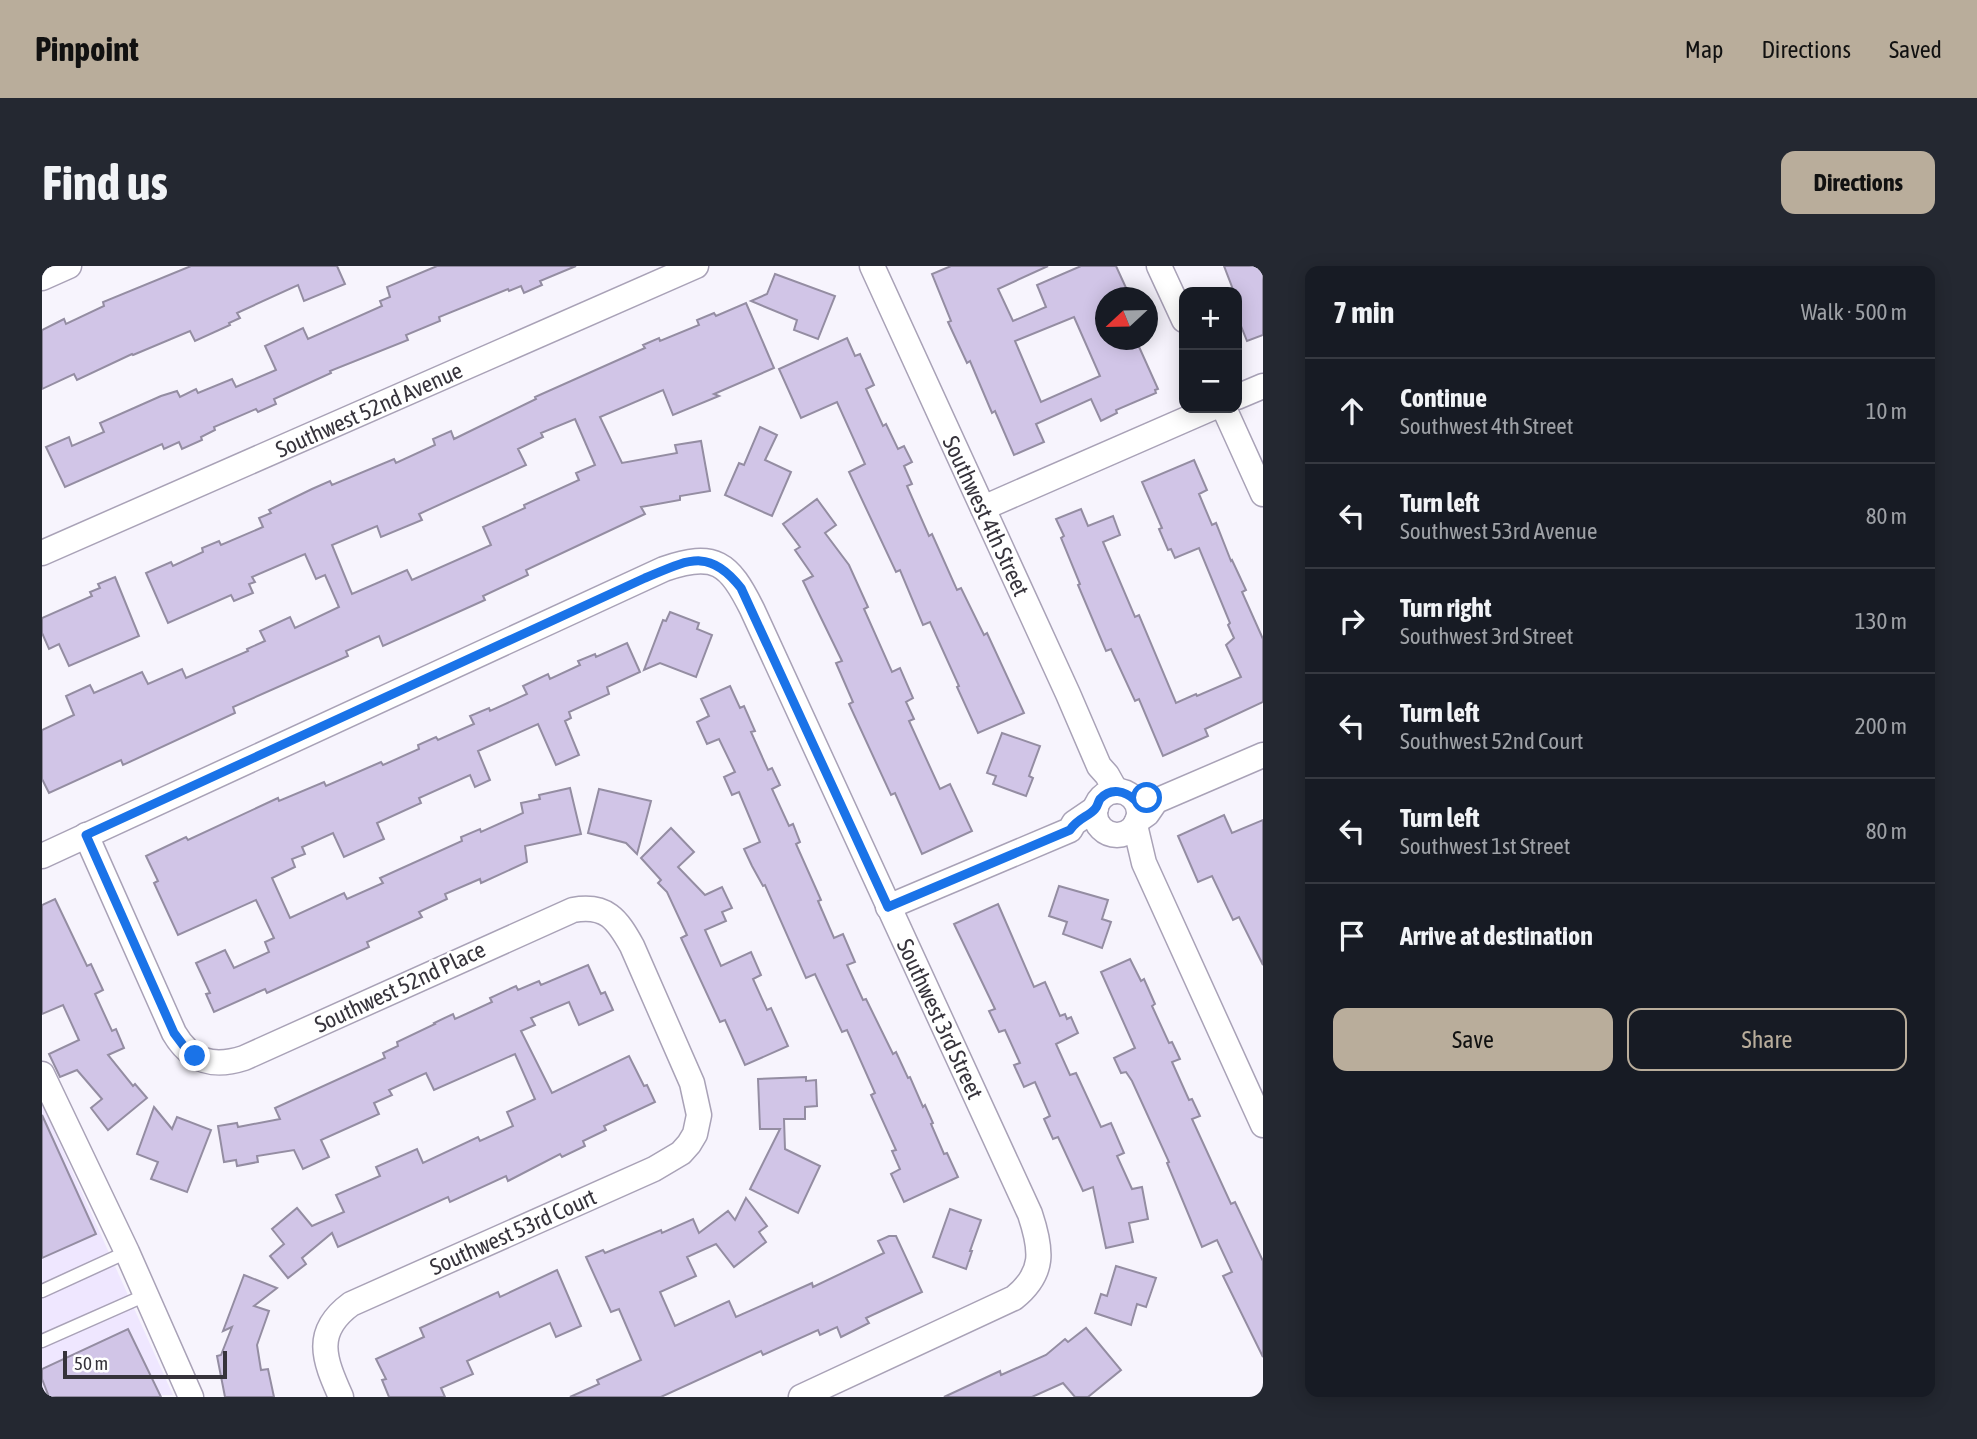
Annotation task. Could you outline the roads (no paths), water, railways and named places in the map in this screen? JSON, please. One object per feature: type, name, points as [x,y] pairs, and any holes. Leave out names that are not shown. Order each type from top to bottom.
[{"type":"street","points":[[42,278],[69,266]]},
{"type":"street","name":"Southwest 52nd Avenue","points":[[42,553],[696,266]]},
{"type":"street","name":"Southwest 4th Street","points":[[872,266],[1068,694],[1099,766],[1098,790],[1122,812],[1263,1125]]},
{"type":"street","points":[[1159,266],[1179,309]]},
{"type":"street","points":[[1242,395],[1263,386]]},
{"type":"street","points":[[982,509],[1201,413]]},
{"type":"street","points":[[1226,413],[1263,494]]},
{"type":"street","name":"Southwest 3rd Street","points":[[86,835],[645,578],[691,561],[712,562],[732,576],[752,609],[1030,1214],[1036,1231],[1039,1260],[1035,1275],[1014,1298],[801,1397]]},
{"type":"street","points":[[888,907],[1070,830],[1089,833],[1122,812],[1263,755]]},
{"type":"street","points":[[42,856],[86,835]]},
{"type":"street","name":"Southwest 52nd Place","points":[[86,835],[174,1033],[186,1049],[205,1061],[223,1064],[244,1058],[550,918],[573,910],[595,908],[606,912],[632,946],[692,1083],[697,1103],[697,1126]]},
{"type":"street","points":[[42,1074],[127,1252],[191,1397]]},
{"type":"street","name":"Southwest 53rd Court","points":[[341,1397],[328,1365],[326,1334],[337,1316],[351,1304],[668,1162],[689,1144],[697,1126]]},
{"type":"lane","points":[[42,1291],[127,1252]]},
{"type":"lane","points":[[42,1341],[146,1295]]}]
